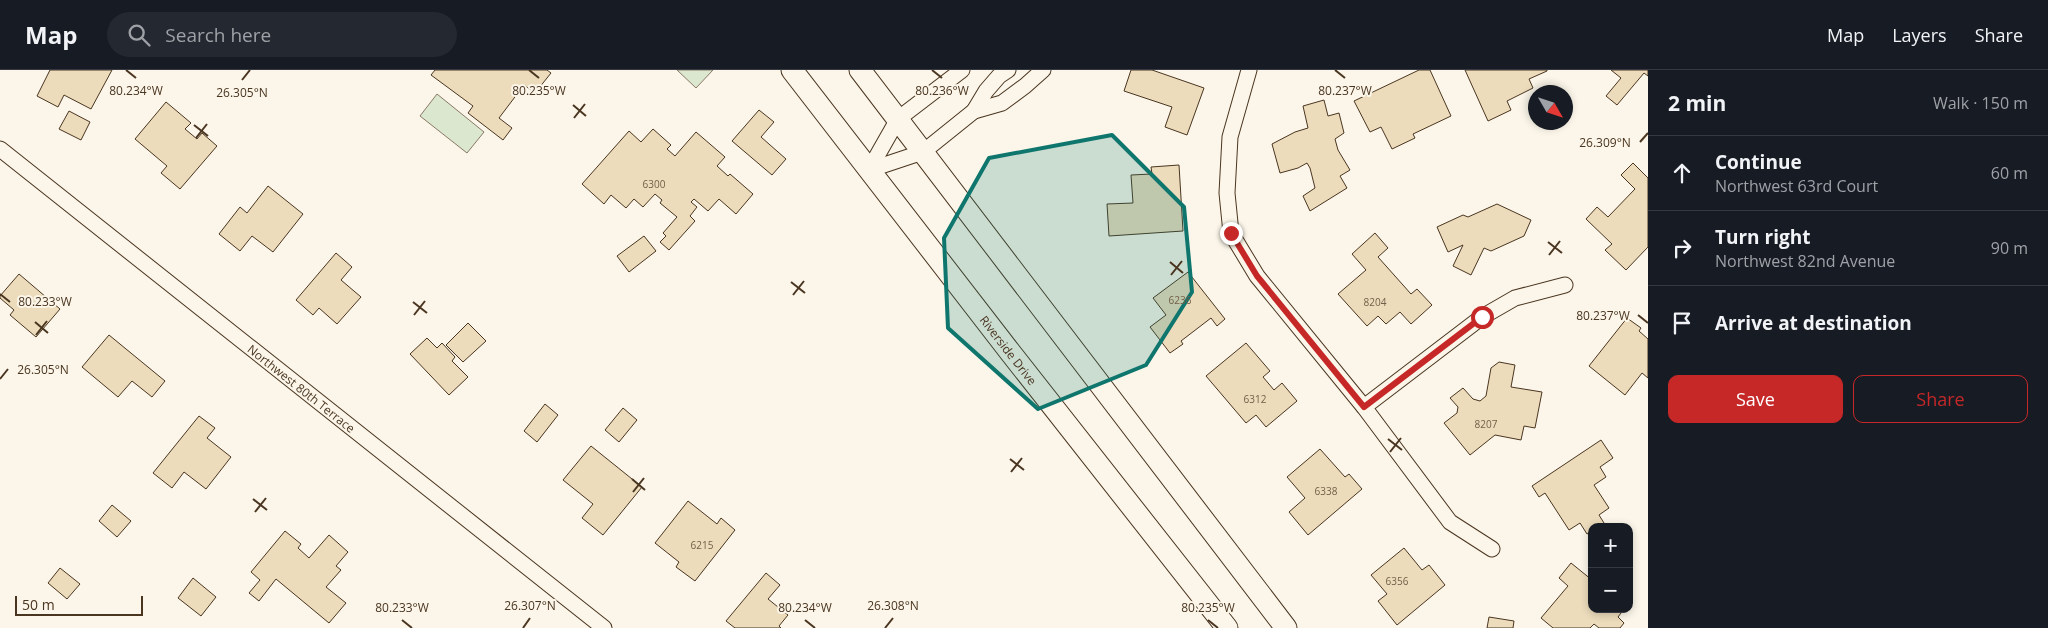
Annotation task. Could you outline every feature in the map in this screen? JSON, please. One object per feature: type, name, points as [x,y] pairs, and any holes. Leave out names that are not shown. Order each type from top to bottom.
[{"type":"street","name":"Riverside Drive","points":[[792,70],[1227,628]]},
{"type":"street","points":[[860,70],[1286,628]]},
{"type":"street","points":[[870,170],[898,119],[962,70]]},
{"type":"street","points":[[870,170],[923,152],[974,111],[986,90],[999,76],[1008,70]]},
{"type":"street","points":[[974,111],[1002,103],[1026,86],[1043,70]]},
{"type":"street","points":[[1250,70],[1230,138],[1227,193],[1231,233],[1257,276],[1364,407],[1450,522],[1492,549]]},
{"type":"street","name":"Northwest 80th Terrace","points":[[0,149],[604,628]]},
{"type":"street","points":[[1364,407],[1482,317],[1514,298],[1565,285]]},
{"type":"highlighted area","points":[[1112,135],[1184,207],[1192,292],[1146,365],[1038,409],[948,328],[944,238],[989,158]]},
{"type":"green space","points":[[677,70],[713,70],[696,88]]},
{"type":"green space","points":[[437,94],[484,132],[467,153],[420,116]]},
{"type":"building","points":[[50,70],[112,70],[91,109],[64,95],[58,107],[37,96]]},
{"type":"building","points":[[435,70],[547,70],[551,73],[535,93],[524,85],[499,118],[512,128],[503,140],[468,113],[473,106],[431,75]]},
{"type":"building","points":[[1131,70],[1152,70],[1204,88],[1187,135],[1165,127],[1172,107],[1124,91]]},
{"type":"building","points":[[1419,70],[1430,70],[1451,116],[1413,134],[1415,138],[1392,149],[1381,127],[1370,132],[1354,101]]},
{"type":"building","points":[[1465,70],[1547,70],[1529,79],[1532,85],[1528,85],[1528,90],[1507,101],[1511,110],[1488,121]]},
{"type":"building","points":[[1611,70],[1648,70],[1648,76],[1644,73],[1617,105],[1606,96],[1621,78]]},
{"type":"building","points":[[1324,100],[1328,116],[1339,113],[1344,133],[1335,139],[1338,150],[1350,170],[1340,176],[1347,188],[1310,211],[1303,196],[1315,188],[1310,168],[1307,163],[1298,168],[1280,173],[1272,144],[1295,132],[1308,128],[1303,106]]},
{"type":"building","points":[[166,102],[191,123],[185,129],[197,139],[202,133],[217,146],[180,189],[161,173],[167,166],[135,139]]},
{"type":"building","points":[[759,110],[774,122],[761,137],[786,159],[772,175],[732,141]]},
{"type":"building","points":[[69,111],[90,122],[81,140],[59,129]]},
{"type":"building","points":[[653,129],[671,145],[667,149],[675,156],[696,132],[725,157],[717,166],[728,176],[730,174],[753,194],[736,214],[719,199],[708,211],[694,199],[691,202],[697,207],[690,216],[695,221],[669,250],[660,242],[666,236],[663,233],[677,217],[660,203],[662,200],[655,194],[643,207],[634,199],[626,208],[611,195],[604,204],[582,184],[629,131],[641,142]]},
{"type":"building","points":[[1633,163],[1648,178],[1648,247],[1626,270],[1605,250],[1612,244],[1586,219],[1597,207],[1608,217],[1635,189],[1621,175]]},
{"type":"building","points":[[1179,165],[1183,231],[1109,236],[1107,204],[1133,203],[1131,175],[1152,174],[1151,167]]},
{"type":"building","points":[[268,186],[303,214],[273,252],[252,236],[240,251],[219,234],[240,207],[247,213]]},
{"type":"building","points":[[1497,204],[1531,220],[1524,236],[1491,251],[1484,248],[1471,275],[1453,266],[1463,245],[1448,252],[1437,227],[1463,215],[1468,217]]},
{"type":"building","points":[[1375,233],[1388,248],[1378,257],[1411,294],[1417,289],[1432,305],[1411,324],[1400,312],[1386,324],[1378,316],[1367,326],[1338,294],[1366,270],[1352,254]]},
{"type":"building","points":[[644,236],[656,251],[629,272],[617,256]]},
{"type":"building","points":[[336,253],[352,267],[341,280],[361,297],[337,324],[319,308],[313,315],[296,300]]},
{"type":"building","points":[[1188,272],[1225,319],[1217,326],[1211,318],[1181,341],[1183,344],[1170,353],[1150,327],[1166,315],[1153,298]]},
{"type":"building","points":[[19,274],[60,309],[36,337],[10,315],[14,310],[0,298]]},
{"type":"building","points":[[1627,318],[1641,328],[1639,331],[1648,339],[1648,378],[1642,373],[1625,395],[1589,366]]},
{"type":"building","points":[[468,323],[486,341],[463,362],[446,345]]},
{"type":"building","points":[[109,335],[165,381],[152,397],[132,381],[118,397],[82,367]]},
{"type":"building","points":[[427,338],[437,348],[442,343],[455,357],[452,361],[468,377],[449,395],[410,354]]},
{"type":"building","points":[[1246,343],[1270,371],[1263,377],[1274,390],[1282,383],[1297,401],[1266,427],[1256,415],[1246,423],[1206,376]]},
{"type":"building","points":[[1499,362],[1515,365],[1511,387],[1542,392],[1535,428],[1524,426],[1521,440],[1495,435],[1470,455],[1444,423],[1457,413],[1458,407],[1450,398],[1463,388],[1473,399],[1480,401],[1486,396],[1491,368]]},
{"type":"building","points":[[545,404],[558,415],[537,442],[524,431]]},
{"type":"building","points":[[623,408],[637,420],[619,442],[605,430]]},
{"type":"building","points":[[199,416],[215,428],[207,438],[231,457],[206,489],[184,472],[172,488],[153,473]]},
{"type":"building","points":[[1601,440],[1613,458],[1600,467],[1606,477],[1594,485],[1609,508],[1599,515],[1604,523],[1588,523],[1587,534],[1580,523],[1569,530],[1545,493],[1539,497],[1532,486]]},
{"type":"building","points":[[591,446],[642,487],[603,535],[582,518],[593,504],[563,480]]},
{"type":"building","points":[[1320,449],[1345,477],[1349,474],[1362,489],[1308,535],[1289,512],[1305,498],[1287,477]]},
{"type":"building","points":[[688,501],[717,524],[721,518],[735,530],[695,581],[676,567],[679,562],[655,543]]},
{"type":"building","points":[[112,505],[131,521],[117,537],[99,521]]},
{"type":"building","points":[[285,531],[301,544],[298,548],[309,558],[329,535],[348,552],[336,566],[341,570],[326,587],[346,603],[329,623],[276,579],[259,601],[249,593],[260,580],[251,572]]},
{"type":"building","points":[[1404,548],[1422,570],[1429,565],[1445,585],[1397,625],[1378,601],[1387,594],[1371,575]]},
{"type":"building","points":[[1571,563],[1588,577],[1588,613],[1621,613],[1618,617],[1624,623],[1620,628],[1599,628],[1594,624],[1590,628],[1553,628],[1541,618],[1568,586],[1559,578]]},
{"type":"building","points":[[60,568],[80,584],[67,599],[48,583]]},
{"type":"building","points":[[766,573],[780,585],[768,599],[788,615],[779,626],[781,628],[735,628],[726,621]]},
{"type":"building","points":[[193,578],[216,597],[201,616],[178,598]]},
{"type":"building","points":[[1489,617],[1514,621],[1513,628],[1487,628]]},
{"type":"route","points":[[1231,233],[1257,276],[1364,407],[1482,317]]}]
